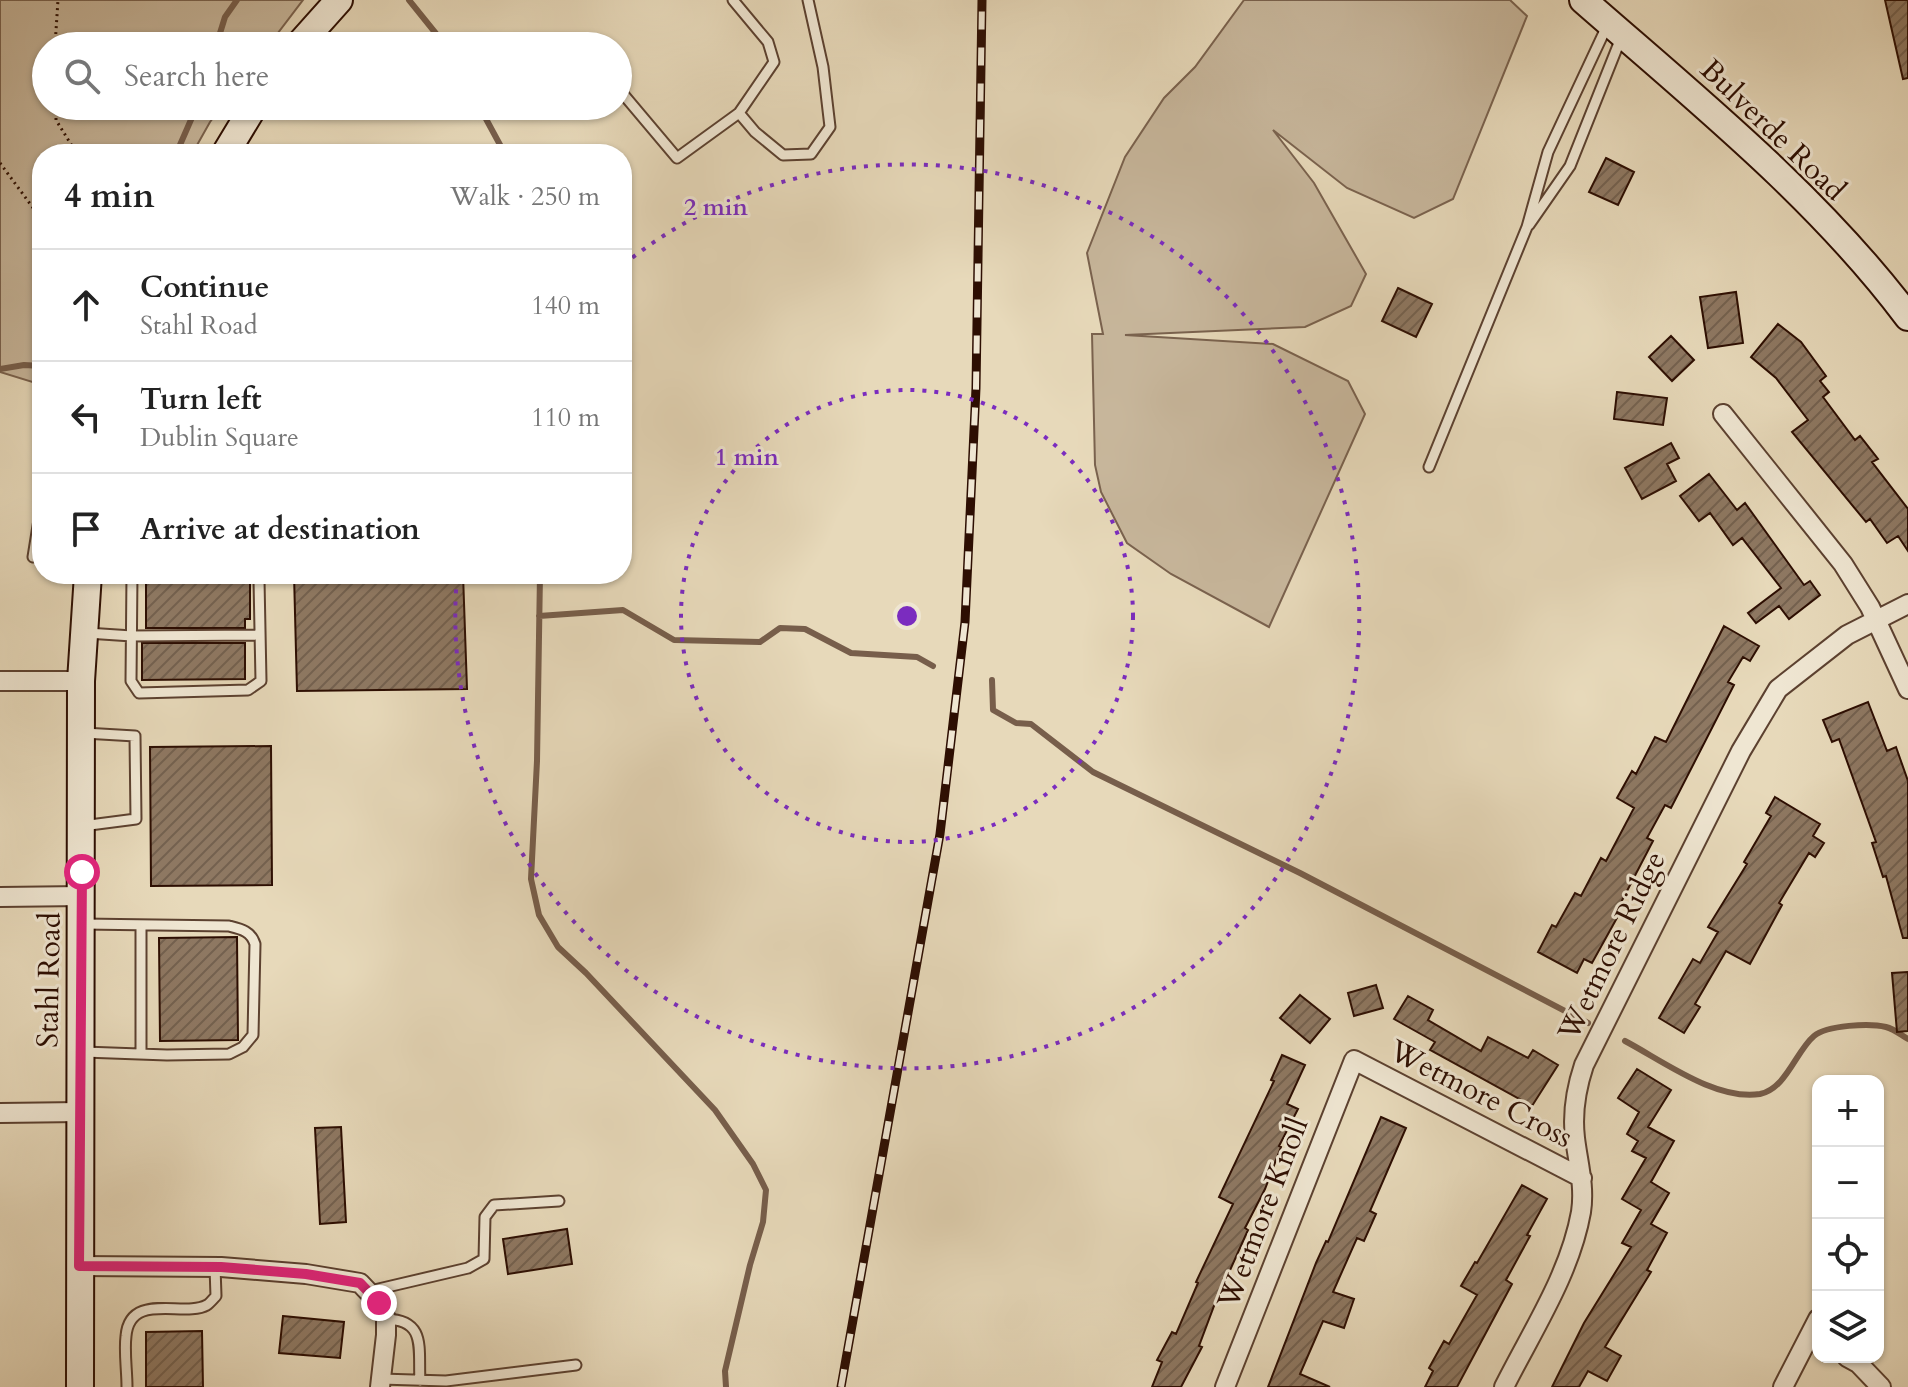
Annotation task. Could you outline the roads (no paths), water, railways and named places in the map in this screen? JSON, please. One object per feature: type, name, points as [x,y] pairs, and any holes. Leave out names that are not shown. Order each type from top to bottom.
[{"type":"street","points":[[310,32],[339,0]]},
{"type":"street","name":"Bulverde Road","points":[[1583,0],[1739,136],[1796,192],[1890,293],[1908,317]]},
{"type":"street","points":[[231,144],[246,120]]},
{"type":"street","points":[[1723,414],[1843,564],[1876,620],[1908,689]]},
{"type":"street","name":"Stahl Road","points":[[80,1387],[81,681],[87,584]]},
{"type":"street","name":"Wetmore Ridge","points":[[1504,1387],[1573,1248],[1581,1209],[1582,1178],[1573,1111],[1584,1065],[1741,751],[1778,689],[1832,645],[1908,604]]},
{"type":"street","points":[[0,681],[81,681]]},
{"type":"street","points":[[0,897],[82,896]]},
{"type":"street","name":"Wetmore Cross","points":[[1354,1060],[1582,1178]]},
{"type":"street","name":"Wetmore Knoll","points":[[1225,1387],[1354,1060]]},
{"type":"street","points":[[0,1113],[80,1112]]},
{"type":"street","points":[[79,1266],[215,1267],[360,1283],[370,1291],[386,1319],[380,1383]]},
{"type":"street","points":[[1783,1387],[1812,1337]]},
{"type":"street","points":[[1858,1363],[1881,1387]]},
{"type":"lane","points":[[632,105],[677,158],[739,113],[774,62],[768,42],[733,0]]},
{"type":"lane","points":[[739,113],[755,132],[783,155],[811,154],[830,127],[823,67],[808,0]]},
{"type":"lane","points":[[1527,227],[1570,166],[1615,28]]},
{"type":"lane","points":[[1429,467],[1527,227],[1548,152],[1615,28]]},
{"type":"lane","points":[[132,584],[131,681],[139,693],[248,690],[261,681],[259,584]]},
{"type":"lane","points":[[82,632],[132,636],[260,635]]},
{"type":"lane","points":[[81,732],[135,736],[136,819],[81,826]]},
{"type":"lane","points":[[80,1052],[229,1054],[243,1047],[253,1035],[255,944],[253,937],[245,930],[229,926],[82,924]]},
{"type":"lane","points":[[141,925],[141,1053]]},
{"type":"lane","points":[[370,1291],[468,1268],[484,1259],[485,1217],[494,1205],[559,1201]]},
{"type":"lane","points":[[127,1387],[126,1333],[131,1323],[138,1314],[150,1308],[208,1305],[216,1296],[215,1267]]},
{"type":"lane","points":[[386,1319],[409,1322],[414,1328],[418,1336],[420,1381]]},
{"type":"lane","points":[[380,1383],[446,1381],[576,1365]]},
{"type":"waterway","points":[[220,32],[225,17],[237,0]]},
{"type":"waterway","points":[[409,0],[435,32]]},
{"type":"waterway","points":[[180,144],[191,120]]},
{"type":"waterway","points":[[487,120],[500,144]]},
{"type":"waterway","points":[[0,369],[32,365]]},
{"type":"waterway","points":[[540,584],[537,761],[531,879],[539,915],[558,947],[715,1110],[753,1164],[766,1190],[763,1222],[725,1371],[726,1387]]},
{"type":"waterway","points":[[539,616],[623,610],[674,640],[760,642],[780,628],[805,629],[851,653],[917,657],[933,666]]},
{"type":"waterway","points":[[992,680],[993,710],[1016,723],[1031,724],[1093,772],[1300,873],[1588,1023]]},
{"type":"waterway","points":[[1625,1041],[1690,1078],[1743,1095],[1760,1094],[1777,1085],[1814,1036],[1828,1029],[1879,1026],[1892,1029],[1908,1039]]},
{"type":"railway","points":[[841,1387],[940,834],[965,622],[976,388],[982,0]]}]
